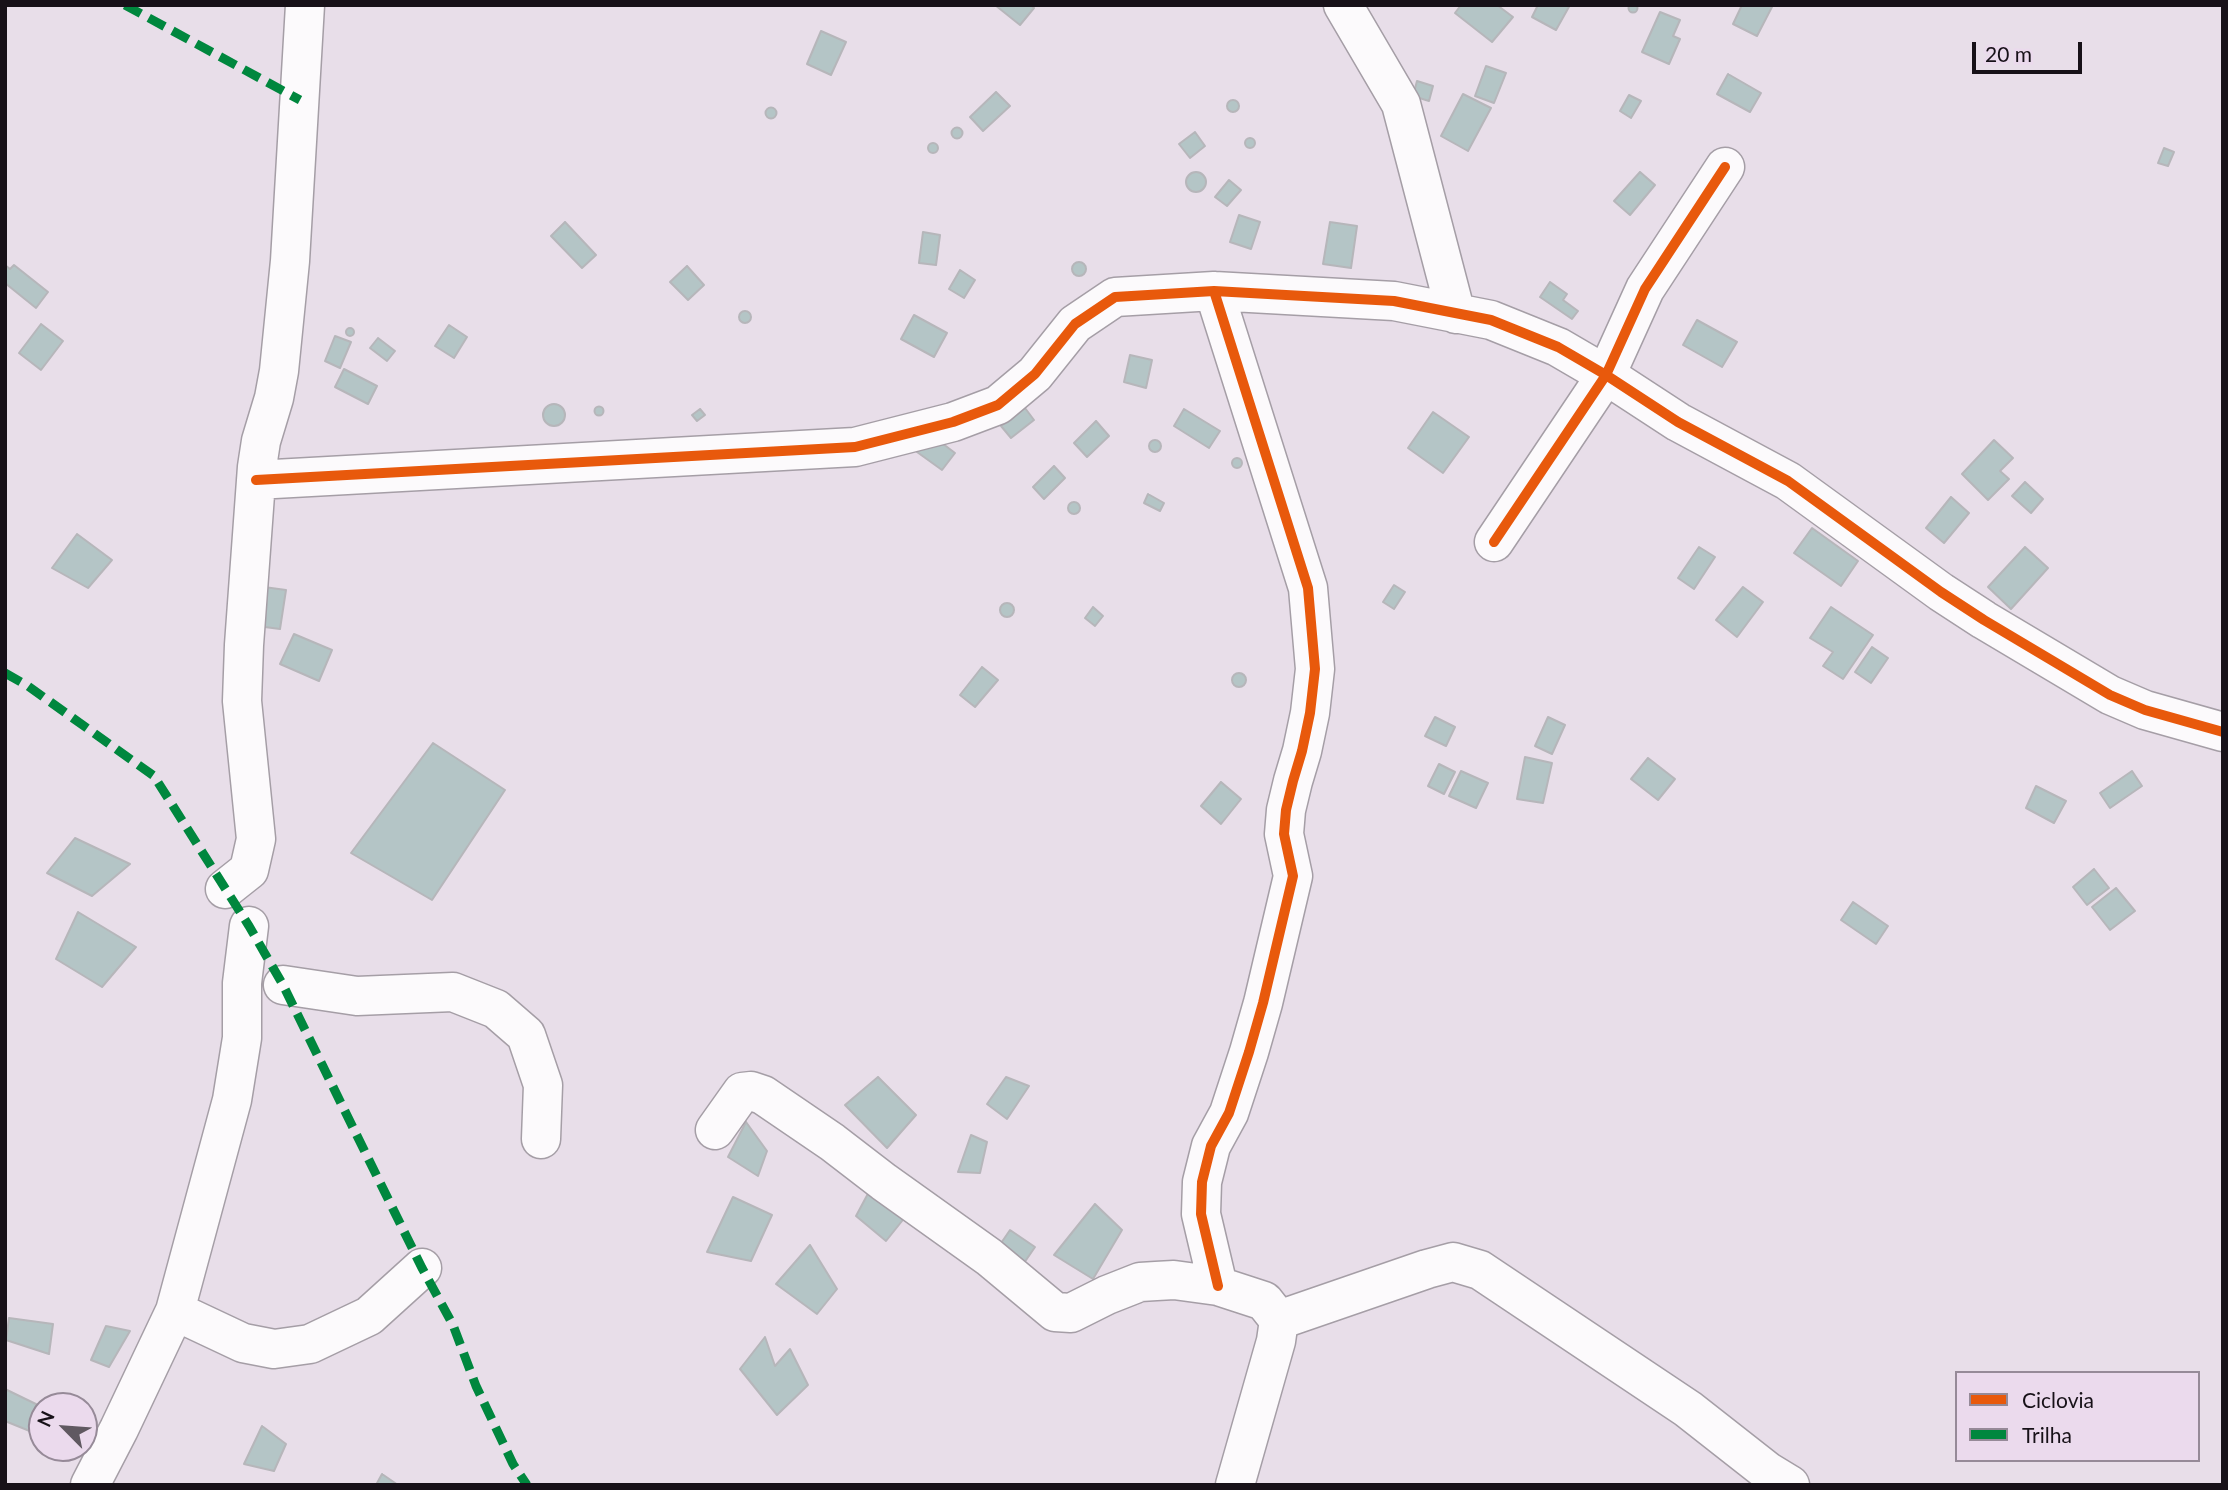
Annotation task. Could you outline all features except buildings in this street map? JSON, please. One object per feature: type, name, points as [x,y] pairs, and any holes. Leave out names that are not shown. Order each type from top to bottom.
[{"type":"street","points":[[225,889],[249,870],[256,839],[242,701],[244,645],[261,441],[279,371],[291,249],[305,5]]},
{"type":"street","points":[[1343,5],[1401,104],[1457,314]]},
{"type":"street","points":[[1494,542],[1606,375],[1645,289],[1726,167]]},
{"type":"street","points":[[257,480],[855,447],[953,422],[998,405],[1035,374],[1075,324],[1115,297],[1214,292],[1394,300],[1491,320],[1558,347],[1678,422],[1788,481],[1941,592],[2109,695],[2145,710],[2223,732]]},
{"type":"street","points":[[1214,292],[1308,588],[1315,669],[1310,713],[1286,810],[1284,834],[1293,876],[1249,1052],[1229,1113],[1210,1146],[1202,1182],[1201,1214],[1218,1286]]},
{"type":"street","points":[[89,1485],[175,1311],[232,1100],[242,1038],[242,983],[249,926]]},
{"type":"street","points":[[283,985],[357,996],[453,992],[496,1009],[526,1035],[543,1085],[541,1139]]},
{"type":"street","points":[[715,1130],[742,1092],[751,1091],[763,1095],[821,1134],[1012,1274],[1055,1312],[1071,1313],[1081,1310],[1107,1295],[1140,1282],[1174,1280],[1218,1286],[1264,1301],[1279,1320],[1276,1341],[1236,1485]]},
{"type":"street","points":[[1279,1320],[1453,1262],[1480,1270],[1688,1409],[1767,1471],[1790,1485]]},
{"type":"street","points":[[175,1311],[243,1343],[274,1349],[310,1344],[369,1315],[422,1268]]},
{"type":"marked path","points":[[125,5],[300,100]]},
{"type":"marked path","points":[[5,673],[28,686],[154,776],[283,985],[422,1268],[453,1325],[476,1386],[513,1464],[527,1485]]},
{"type":"cycle path","points":[[256,480],[855,447],[953,422],[998,405],[1035,374],[1075,324],[1115,297],[1214,291],[1394,301],[1491,320],[1558,347],[1606,375],[1645,289],[1725,167]]},
{"type":"cycle path","points":[[1214,291],[1308,588],[1315,669],[1310,713],[1286,810],[1284,834],[1293,876],[1249,1052],[1229,1113],[1211,1146],[1202,1182],[1201,1214],[1218,1286]]},
{"type":"cycle path","points":[[1494,542],[1606,375],[1678,422],[1788,481],[1941,592],[2110,695],[2145,710],[2223,732]]}]
